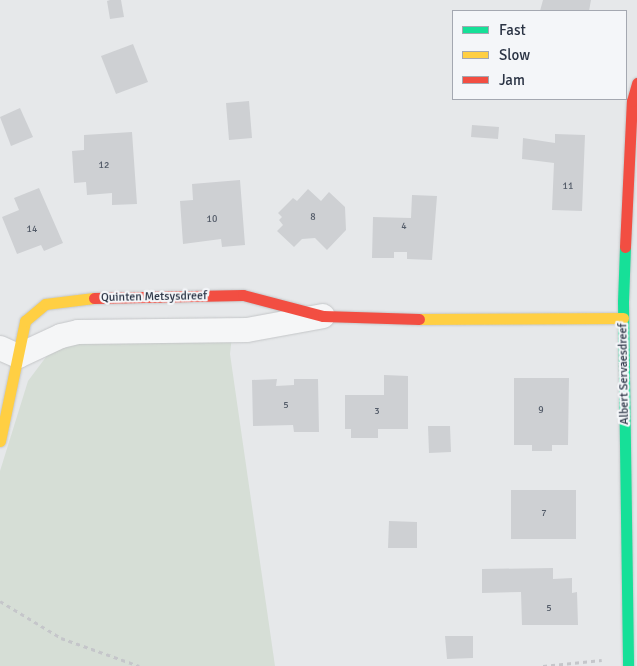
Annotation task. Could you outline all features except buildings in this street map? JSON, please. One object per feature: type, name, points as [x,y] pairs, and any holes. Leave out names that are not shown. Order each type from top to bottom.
[{"type":"street","name":"Albert Servaesdreef","points":[[628,661],[623,318],[632,102],[637,83]]},
{"type":"street","name":"Quinten Metsysdreef","points":[[0,441],[9,352],[25,321],[45,304],[80,298],[243,295],[323,316],[362,320],[623,318]]},
{"type":"street","name":"Quinten Metsysdreef","points":[[9,352],[78,332],[247,330],[323,316]]},
{"type":"path","points":[[0,601],[61,638],[139,666]]},
{"type":"path","points":[[543,666],[628,661]]},
{"type":"shaded area","points":[[232,336],[230,354],[275,666],[0,666],[0,471],[28,381],[52,349],[87,339]]},
{"type":"traffic: fast","points":[[625,247],[623,302],[628,666]]},
{"type":"traffic: slow","points":[[0,441],[25,321],[45,304],[94,298]]},
{"type":"traffic: slow","points":[[419,319],[623,318]]},
{"type":"traffic: jam","points":[[625,247],[632,101],[637,83]]},
{"type":"traffic: jam","points":[[94,298],[243,295],[323,316],[419,319]]}]
